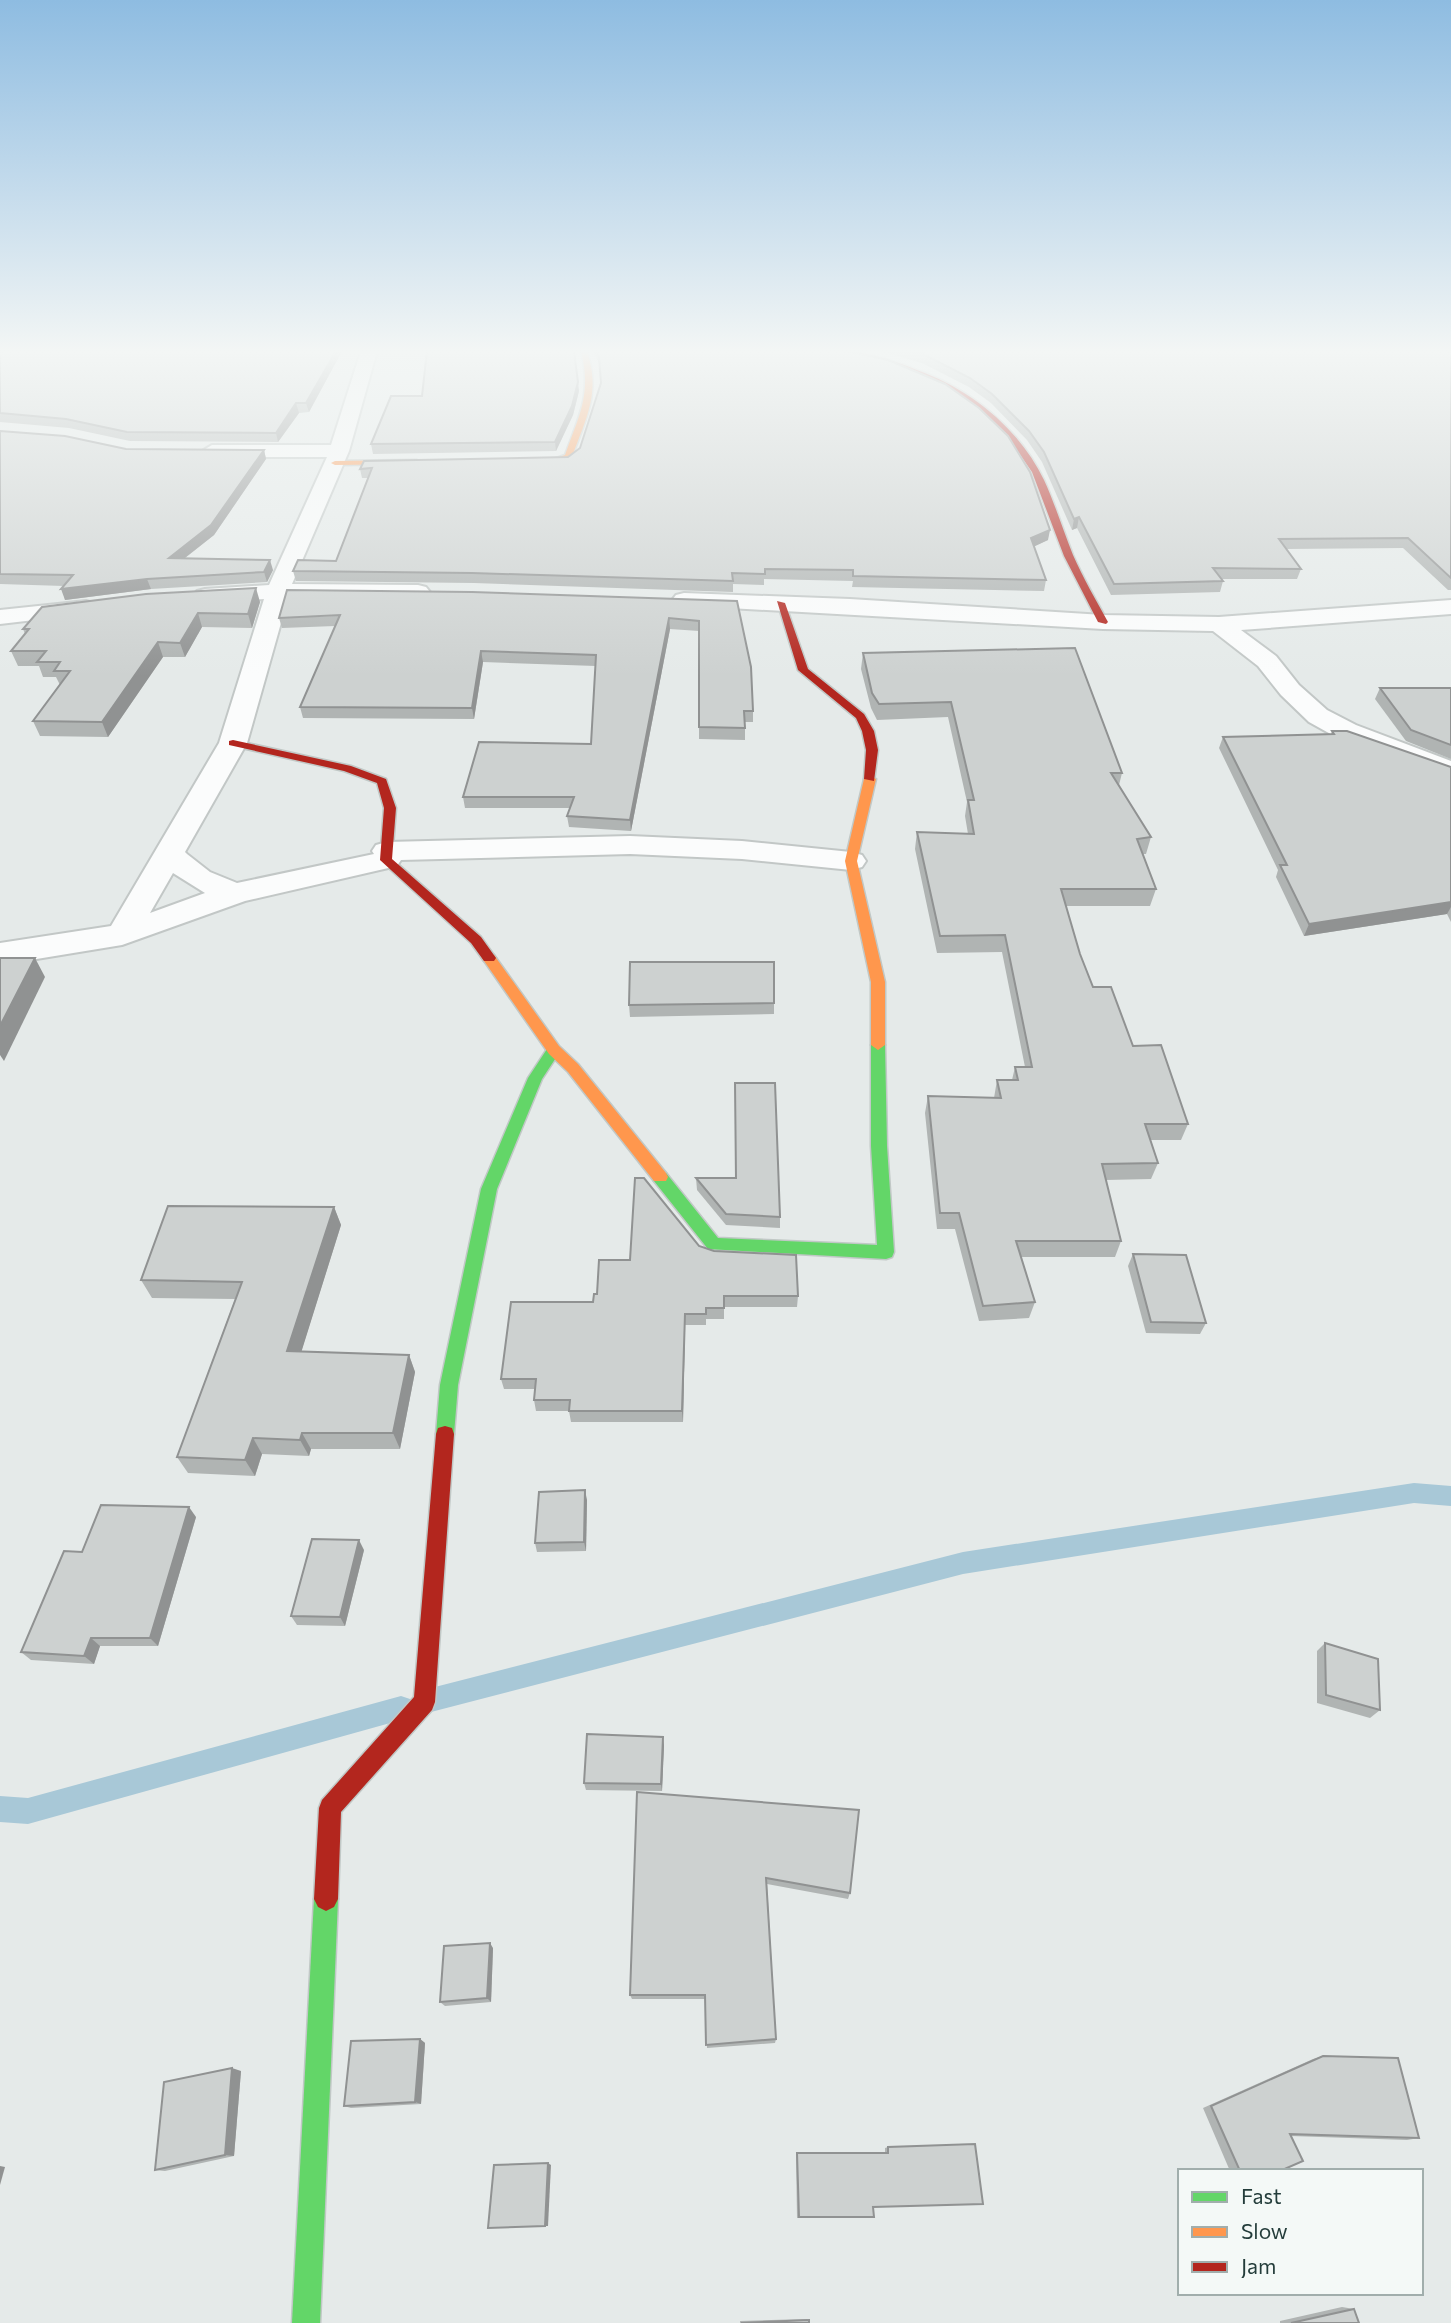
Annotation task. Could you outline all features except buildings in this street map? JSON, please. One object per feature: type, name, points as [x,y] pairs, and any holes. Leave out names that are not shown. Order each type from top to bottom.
[{"type":"street","points":[[122,935],[233,743],[278,591],[336,459]]},
{"type":"street","points":[[396,459],[435,461]]},
{"type":"street","points":[[498,461],[551,462],[560,459]]},
{"type":"street","points":[[1029,459],[1069,556],[1103,622]]},
{"type":"street","points":[[177,598],[278,591],[436,592]]},
{"type":"street","points":[[668,600],[780,603],[1103,622],[1219,624],[1451,607]]},
{"type":"street","points":[[386,856],[476,940],[554,1050],[573,1068],[714,1244],[886,1252],[879,1146],[878,982],[851,861],[869,789],[872,750],[868,731],[860,716],[803,670],[780,603]]},
{"type":"street","points":[[0,617],[111,605]]},
{"type":"street","points":[[1219,624],[1267,661],[1290,690],[1318,716],[1346,732],[1451,771]]},
{"type":"street","points":[[233,743],[348,768],[382,781],[390,808],[386,856]]},
{"type":"street","points":[[0,954],[122,935],[236,893],[386,856],[630,845],[741,850],[851,861]]},
{"type":"street","points":[[169,852],[185,870],[206,885],[236,893]]},
{"type":"street","points":[[306,2323],[330,1808],[424,1702],[449,1385],[489,1189],[535,1078],[554,1050]]},
{"type":"waterway","points":[[431,1700],[963,1563],[1414,1493],[1451,1496]]},
{"type":"waterway","points":[[0,1809],[28,1811],[401,1708]]},
{"type":"traffic: fast","points":[[660,1177],[714,1244],[886,1252],[879,1146],[878,1045]]},
{"type":"traffic: fast","points":[[445,1434],[449,1385],[489,1189],[535,1078],[554,1050]]},
{"type":"traffic: fast","points":[[306,2323],[326,1899]]},
{"type":"traffic: slow","points":[[519,461],[551,462],[560,459]]},
{"type":"traffic: slow","points":[[335,463],[417,462]]},
{"type":"traffic: slow","points":[[870,779],[851,861],[878,982],[878,1045]]},
{"type":"traffic: slow","points":[[489,958],[554,1050],[573,1068],[660,1177]]},
{"type":"traffic: jam","points":[[1028,459],[1045,492],[1069,556],[1103,622]]},
{"type":"traffic: jam","points":[[780,603],[803,670],[860,716],[868,731],[872,750],[870,779]]},
{"type":"traffic: jam","points":[[233,743],[347,768],[382,781],[390,808],[386,860],[476,940],[489,958]]},
{"type":"traffic: jam","points":[[326,1899],[330,1808],[424,1702],[445,1434]]}]
